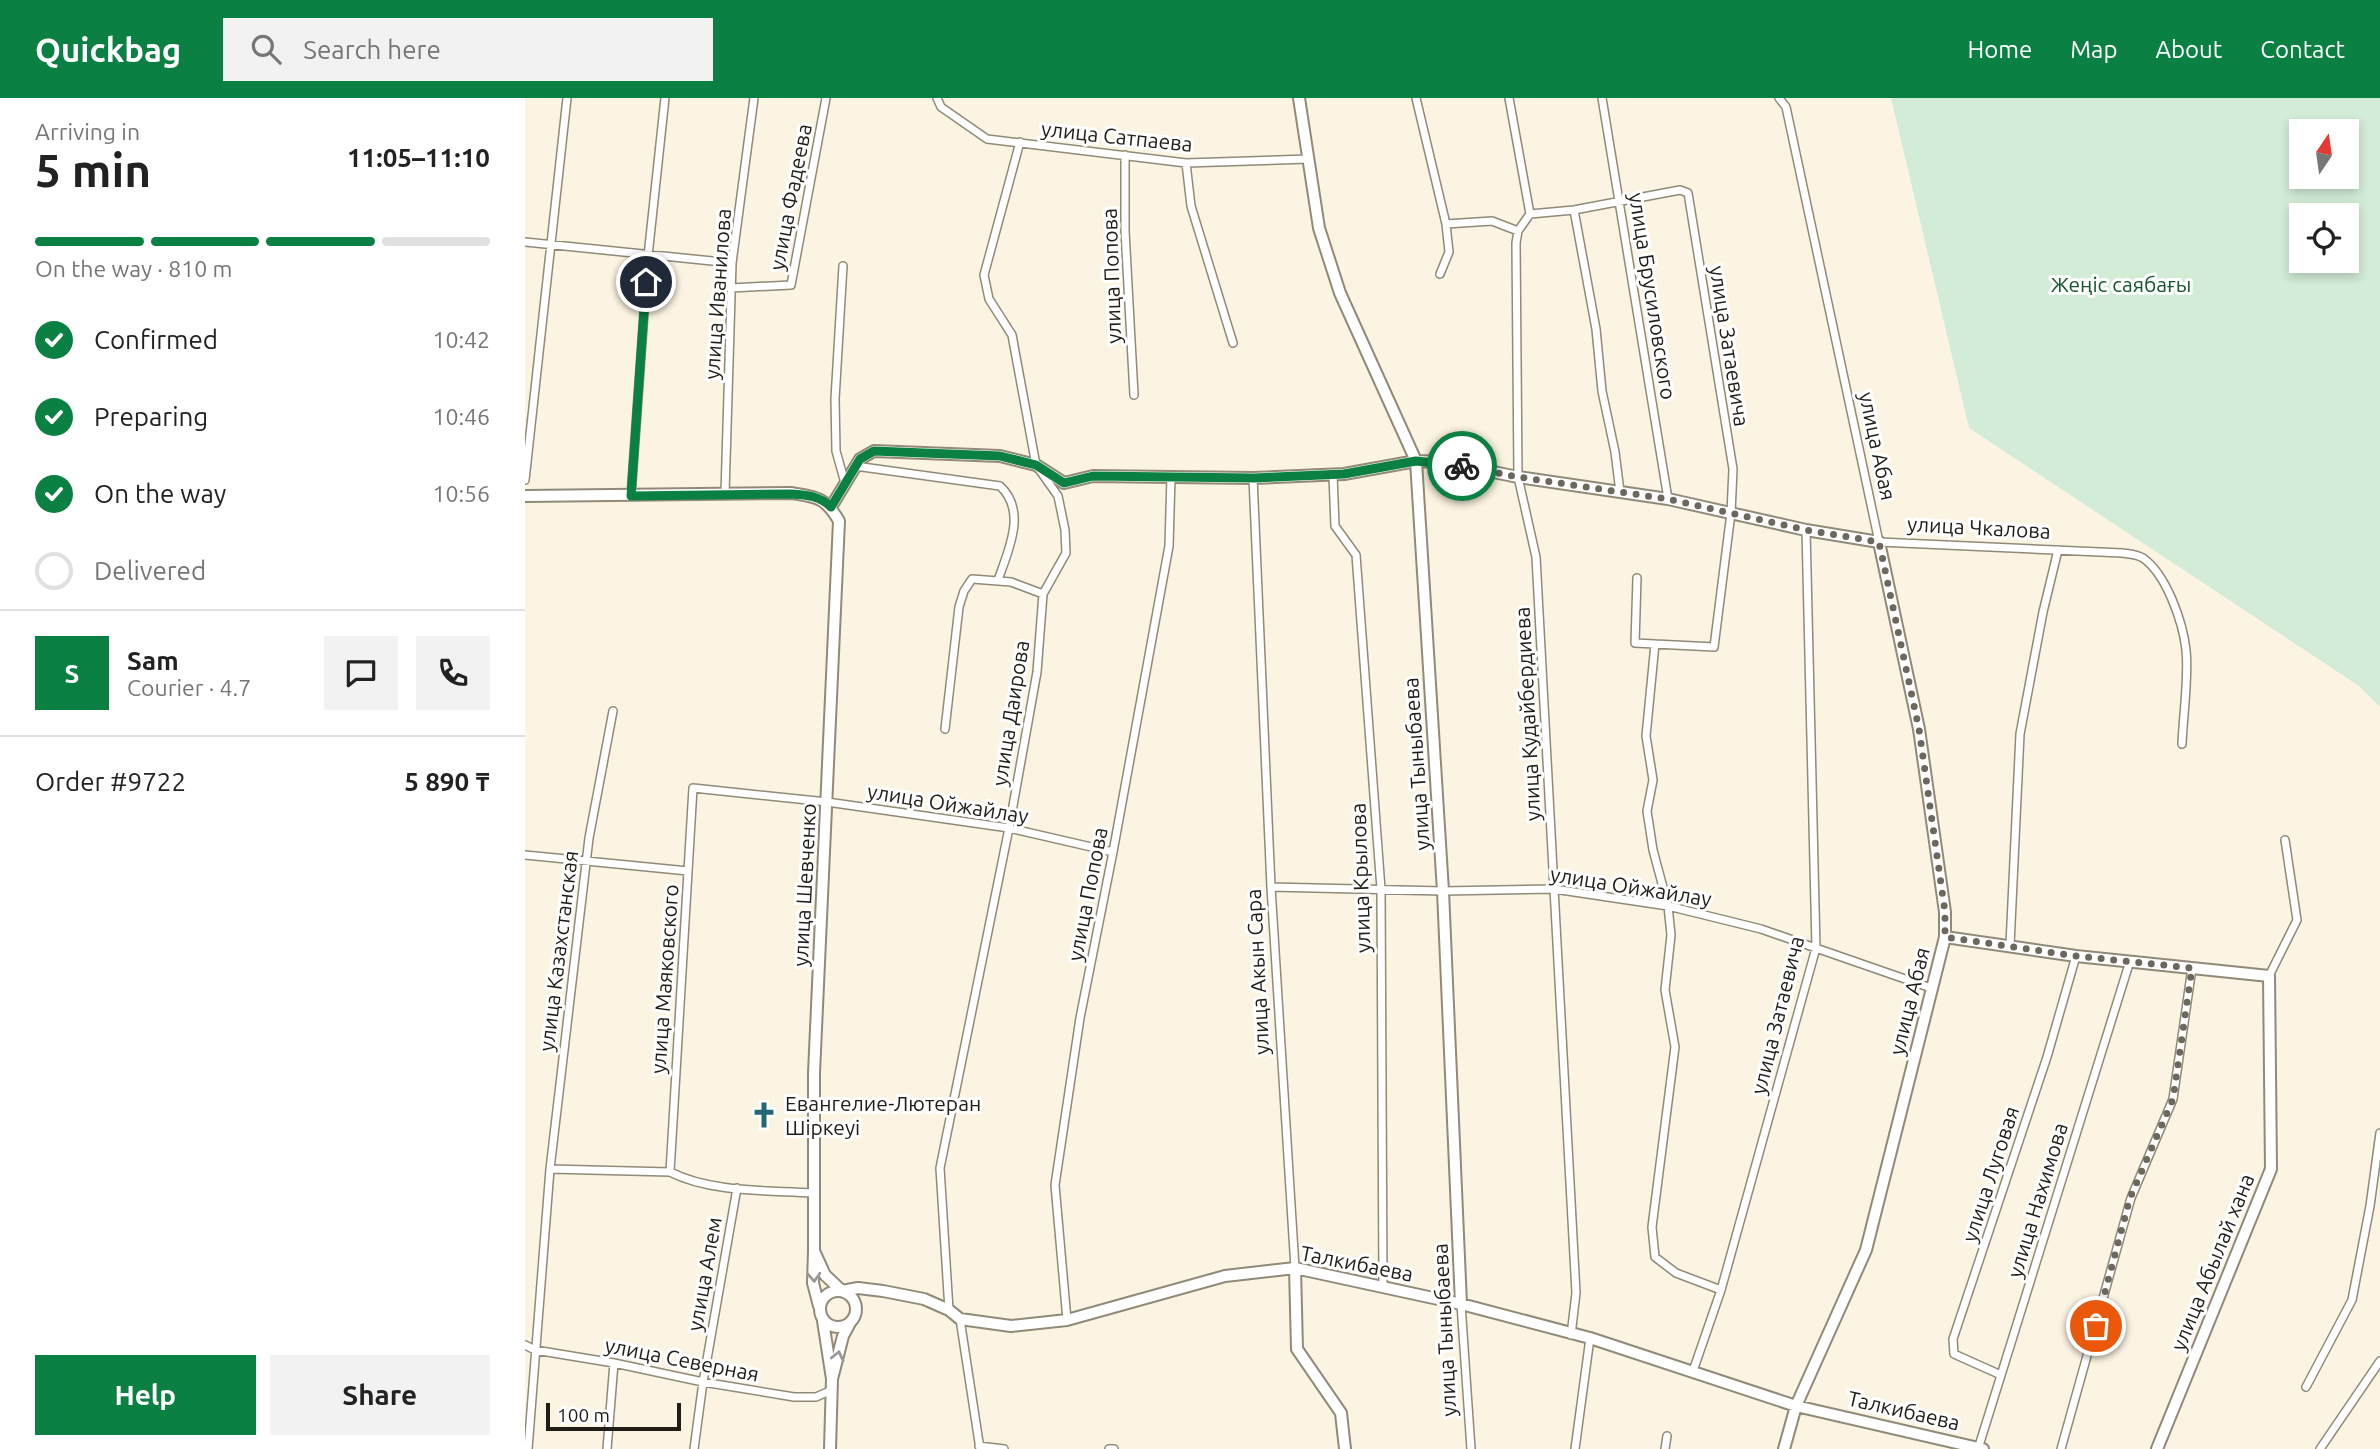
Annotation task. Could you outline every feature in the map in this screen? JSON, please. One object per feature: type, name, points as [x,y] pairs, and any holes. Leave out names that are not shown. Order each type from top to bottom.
[{"type":"street","points":[[525,480],[567,98]]},
{"type":"street","points":[[631,496],[648,256],[665,98]]},
{"type":"street","name":"улица Иванилова","points":[[725,493],[732,263],[754,98]]},
{"type":"street","name":"улица Фадеева","points":[[731,288],[791,285],[826,98]]},
{"type":"street","name":"улица Сатпаева","points":[[937,98],[941,107],[987,139],[1186,163],[1308,159]]},
{"type":"street","name":"улица Тыныбаева","points":[[1299,98],[1319,228],[1340,293],[1416,461],[1443,891],[1461,1304],[1471,1449]]},
{"type":"street","points":[[1416,98],[1446,224],[1449,252],[1440,274]]},
{"type":"street","points":[[1446,224],[1492,221],[1518,230],[1530,214],[1509,98]]},
{"type":"street","name":"улица Брусиловского","points":[[1602,98],[1668,499]]},
{"type":"street","name":"улица Абая","points":[[1779,98],[1786,107],[1919,729],[1945,912],[1945,937],[1865,1250],[1796,1406],[1784,1449]]},
{"type":"street","name":"улица Даирова","points":[[949,1310],[940,1168],[1009,828],[1037,672],[1043,594],[1066,553],[1065,530],[1058,496],[1036,465],[1012,335],[989,299],[984,275],[1020,142]]},
{"type":"street","name":"улица Попова","points":[[1125,155],[1125,231],[1134,395]]},
{"type":"street","points":[[1186,163],[1191,206],[1233,343]]},
{"type":"street","name":"улица Затаевича","points":[[1621,202],[1680,190],[1688,194],[1733,469],[1731,513]]},
{"type":"street","points":[[1530,214],[1621,202]]},
{"type":"street","points":[[1574,210],[1596,329],[1602,391],[1620,492]]},
{"type":"street","name":"улица Кудайбердиева","points":[[1518,230],[1518,477],[1537,557],[1576,1293],[1571,1335]]},
{"type":"street","points":[[525,242],[732,263]]},
{"type":"street","points":[[843,266],[835,399],[836,451],[845,483]]},
{"type":"street","name":"улица Чкалова","points":[[855,466],[860,459],[874,451],[1000,456],[1036,465],[1064,483],[1093,476],[1254,478],[1333,475],[1416,461],[1444,462],[1518,477],[1668,499],[1806,530],[1879,542],[2137,555],[2152,566],[2162,580],[2176,609],[2187,653],[2182,744]]},
{"type":"street","points":[[525,496],[791,494],[814,496],[831,507],[855,466],[1000,486],[1010,496],[1016,517],[998,580]]},
{"type":"street","name":"улица Крылова","points":[[1333,475],[1335,526],[1356,555],[1381,889],[1383,1287]]},
{"type":"street","name":"улица Попова","points":[[1067,1320],[1055,1185],[1080,1018],[1169,546],[1171,477]]},
{"type":"street","name":"улица Акын Сара","points":[[1254,478],[1271,887],[1295,1268],[1297,1349],[1341,1413],[1345,1449]]},
{"type":"street","name":"улица Шевченко","points":[[819,1306],[813,1283],[814,1073],[839,521],[831,507]]},
{"type":"street","points":[[1637,578],[1635,643],[1714,647],[1731,513]]},
{"type":"street","name":"улица Затаевича","points":[[1693,1371],[1721,1290],[1817,948],[1806,530]]},
{"type":"street","points":[[2010,945],[2020,734],[2043,612],[2058,550]]},
{"type":"street","points":[[945,729],[959,607],[964,591],[972,579],[998,580],[1043,594]]},
{"type":"street","points":[[1655,645],[1646,736],[1653,780],[1647,811],[1653,850],[1668,906],[1671,935],[1665,990],[1675,1047],[1653,1227],[1655,1257],[1676,1273],[1721,1290]]},
{"type":"street","name":"улица Казахстанская","points":[[528,1449],[550,1169],[586,861],[613,711]]},
{"type":"street","name":"улица Ойжайлау","points":[[694,788],[827,802],[1009,828],[1113,852]]},
{"type":"street","name":"улица Маяковского","points":[[670,1172],[694,788]]},
{"type":"street","name":"улица Абылай хана","points":[[2157,1449],[2271,1169],[2269,976],[2297,920],[2285,840]]},
{"type":"street","points":[[525,855],[688,871]]},
{"type":"street","name":"улица Ойжайлау","points":[[1271,887],[1443,891],[1554,889],[1668,906],[1761,929],[1931,988]]},
{"type":"street","points":[[1945,937],[2076,956],[2269,976]]},
{"type":"street","name":"улица Луговая","points":[[2000,1375],[1954,1354],[1953,1339],[2047,1057],[2076,956]]},
{"type":"street","name":"улица Нахимова","points":[[1980,1448],[2000,1375],[2130,961]]},
{"type":"street","points":[[2061,1449],[2130,1198],[2173,1099],[2192,968]]},
{"type":"street","points":[[2306,1387],[2352,1300],[2370,1206],[2380,1133]]},
{"type":"street","points":[[550,1169],[670,1172],[687,1181],[737,1188],[813,1193]]},
{"type":"street","name":"улица Алем","points":[[694,1449],[737,1188]]},
{"type":"street","points":[[814,1251],[825,1275],[851,1296],[856,1311]]},
{"type":"street","name":"Талкибаева","points":[[960,1319],[1011,1326],[1067,1320],[1225,1276],[1295,1268],[1461,1304],[1590,1338],[1796,1406],[1980,1448]]},
{"type":"street","points":[[830,1449],[832,1385],[819,1306],[825,1296],[858,1288],[924,1299],[949,1310],[960,1319],[979,1447],[1004,1449]]},
{"type":"street","points":[[832,1385],[843,1336],[856,1311],[867,1298],[883,1291]]},
{"type":"street","points":[[823,1321],[833,1327],[850,1323]]},
{"type":"street","points":[[1575,1449],[1590,1338]]},
{"type":"street","name":"улица Северная","points":[[525,1345],[535,1350],[794,1397],[816,1397],[832,1385]]},
{"type":"street","points":[[2320,1449],[2380,1361]]},
{"type":"street","points":[[607,1449],[614,1363]]},
{"type":"street","points":[[1665,1449],[1668,1436]]},
{"type":"green space","name":"Жеңіс саябағы","points":[[1891,98],[2380,98],[2380,707],[2359,686],[1969,428]]},
{"type":"way so far","points":[[1462,466],[1668,499],[1806,530],[1879,542],[1919,729],[1945,912],[1945,937],[2076,956],[2192,968],[2173,1099],[2130,1198],[2096,1326]]},
{"type":"place","name":"Евангелие-Лютеран Шіркеуі","points":[[764,1115]]},
{"type":"route","points":[[646,282],[631,496],[791,494],[814,496],[831,507],[860,459],[874,451],[1000,456],[1036,465],[1064,483],[1093,476],[1254,478],[1344,474],[1416,461],[1462,466]]}]
